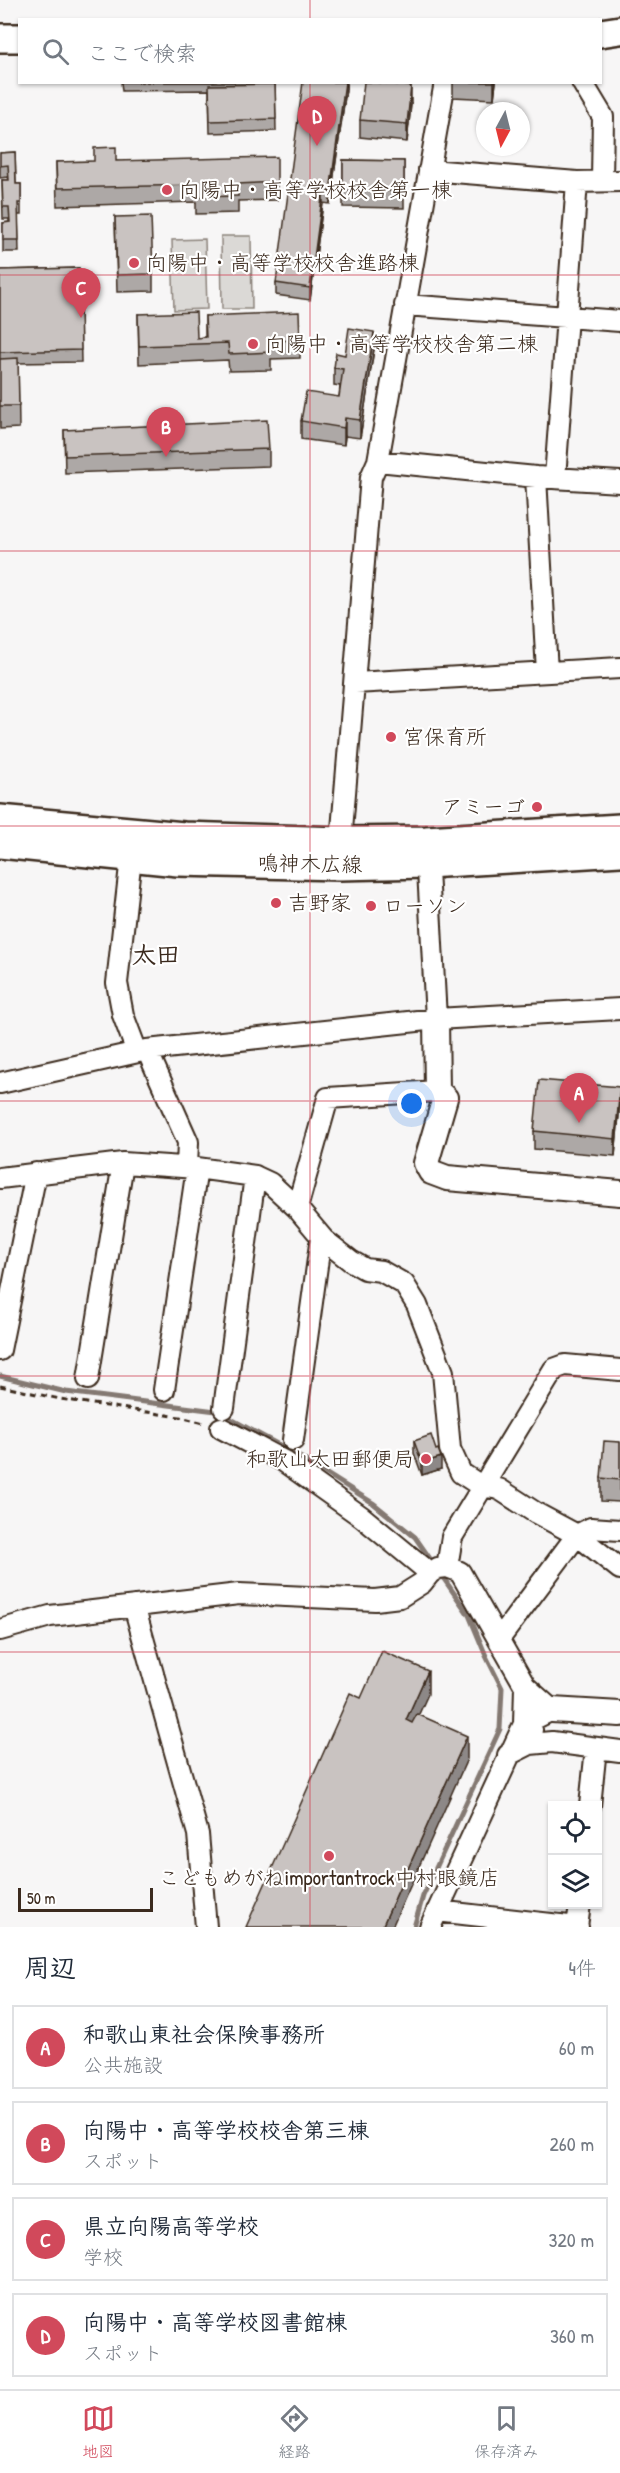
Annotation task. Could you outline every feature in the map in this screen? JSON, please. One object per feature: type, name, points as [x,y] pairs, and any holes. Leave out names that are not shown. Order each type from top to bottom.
[{"type":"main road","points":[[602,33],[620,30]]},
{"type":"main road","points":[[0,38],[18,38]]},
{"type":"main road","name":"鳴神木広線","points":[[0,819],[340,853]]},
{"type":"main road","name":"鳴神木広線","points":[[427,852],[620,828]]},
{"type":"main road","name":"鳴神木広線","points":[[0,844],[178,861],[340,853],[620,852]]},
{"type":"street","points":[[340,853],[370,477],[378,461],[445,84]]},
{"type":"street","points":[[429,170],[577,182],[611,181],[603,117],[583,84]]},
{"type":"street","points":[[547,672],[546,477],[568,317],[577,182]]},
{"type":"street","points":[[405,305],[620,321]]},
{"type":"street","points":[[378,461],[620,482]]},
{"type":"street","points":[[355,683],[620,668]]},
{"type":"street","points":[[427,852],[436,1019],[437,1091]]},
{"type":"street","points":[[131,857],[117,983],[123,1015],[188,1142],[192,1168],[164,1390]]},
{"type":"street","points":[[0,1086],[142,1051],[436,1019],[620,1009]]},
{"type":"street","points":[[297,1208],[328,1098],[437,1091],[445,1098],[426,1162],[431,1172],[447,1178],[620,1193]]},
{"type":"street","points":[[88,1379],[123,1164]]},
{"type":"street","points":[[0,1178],[123,1164],[192,1168],[255,1176],[280,1191],[321,1237],[365,1269],[381,1272],[404,1284],[413,1298],[443,1372],[450,1449],[461,1473],[481,1486],[499,1489],[536,1513],[577,1535],[620,1569]]},
{"type":"street","points":[[0,1350],[36,1173]]},
{"type":"street","points":[[224,1408],[255,1176]]},
{"type":"street","points":[[293,1440],[321,1237]]},
{"type":"street","points":[[0,1630],[50,1616],[239,1594],[375,1600],[400,1597],[439,1570],[452,1537],[481,1486],[554,1369],[565,1365],[620,1370]]},
{"type":"street","points":[[220,1428],[282,1460],[439,1570],[460,1572],[500,1638],[525,1686],[552,1710]]},
{"type":"street","points":[[500,1638],[577,1535],[591,1528],[620,1530]]},
{"type":"street","points":[[134,1606],[198,1834],[206,1927]]},
{"type":"street","points":[[525,1686],[524,1724],[433,1919],[578,1927],[580,1909]]},
{"type":"street","points":[[524,1724],[552,1710],[620,1714]]},
{"type":"street","points":[[524,1724],[552,1742]]},
{"type":"street","points":[[508,1755],[530,1744],[552,1742],[620,1750]]},
{"type":"street","points":[[591,1801],[596,1748]]},
{"type":"path","points":[[0,1386],[60,1399],[180,1417],[220,1428]]},
{"type":"shaded area","points":[[221,236],[251,236],[252,309],[222,309]]},
{"type":"shaded area","points":[[205,239],[207,309],[174,310],[172,240]]},
{"type":"building","points":[[275,84],[276,119],[210,121],[209,85]]},
{"type":"building","points":[[303,84],[345,84],[330,192],[323,191],[310,288],[276,283]]},
{"type":"building","points":[[364,84],[411,86],[407,124],[360,120]]},
{"type":"building","points":[[116,147],[116,161],[277,157],[277,182],[238,184],[238,196],[196,197],[196,185],[57,188],[56,162],[94,161],[94,148]]},
{"type":"building","points":[[15,152],[16,184],[21,184],[21,203],[18,203],[19,240],[3,240],[3,223],[10,222],[9,207],[3,207],[2,180],[9,180],[8,165],[0,166],[0,153]]},
{"type":"building","points":[[343,160],[404,161],[404,191],[343,190]]},
{"type":"building","name":"向陽中・高等学校校舎進路棟","points":[[151,216],[153,274],[117,275],[115,217]]},
{"type":"building","points":[[79,268],[81,350],[0,352],[0,270]]},
{"type":"building","points":[[196,312],[197,338],[206,337],[205,316],[299,312],[300,340],[270,341],[271,352],[229,354],[228,343],[139,346],[138,314]]},
{"type":"building","points":[[349,328],[374,332],[360,420],[345,418],[344,428],[301,421],[306,392],[339,397],[343,369],[334,368],[336,353],[345,355]]},
{"type":"building","points":[[18,358],[19,406],[0,406],[0,359]]},
{"type":"building","points":[[267,420],[269,449],[65,456],[64,430]]},
{"type":"building","points":[[539,1080],[620,1087],[615,1139],[534,1131]]},
{"type":"building","points":[[431,1435],[441,1457],[422,1463],[414,1441]]},
{"type":"building","points":[[604,1441],[620,1442],[620,1480],[601,1478]]},
{"type":"building","points":[[382,1651],[428,1671],[406,1720],[412,1723],[417,1714],[467,1736],[382,1927],[246,1927],[350,1693],[361,1698]]},
{"type":"waterway","points":[[0,1376],[66,1392],[216,1411],[292,1452],[373,1503],[415,1537],[469,1615],[502,1688],[500,1729],[423,1896],[414,1927]]},
{"type":"place","name":"向陽中・高等学校図書館棟","points":[[317,146]]},
{"type":"place","name":"向陽中・高等学校校舎第一棟","points":[[167,190]]},
{"type":"place","name":"向陽中・高等学校校舎進路棟","points":[[134,263]]},
{"type":"place","name":"県立向陽高等学校","points":[[81,318]]},
{"type":"place","name":"向陽中・高等学校校舎第二棟","points":[[253,344]]},
{"type":"place","name":"向陽中・高等学校校舎第三棟","points":[[166,457]]},
{"type":"place","name":"宮保育所","points":[[391,737]]},
{"type":"place","name":"アミーゴ","points":[[537,807]]},
{"type":"place","name":"吉野家","points":[[276,903]]},
{"type":"place","name":"ローソン","points":[[371,906]]},
{"type":"place","name":"和歌山東社会保険事務所","points":[[579,1123]]},
{"type":"place","name":"和歌山太田郵便局","points":[[426,1459]]},
{"type":"place","name":"こどもめがねimportantrock中村眼鏡店","points":[[329,1856]]},
{"type":"district","name":"太田","points":[[156,955]]}]
